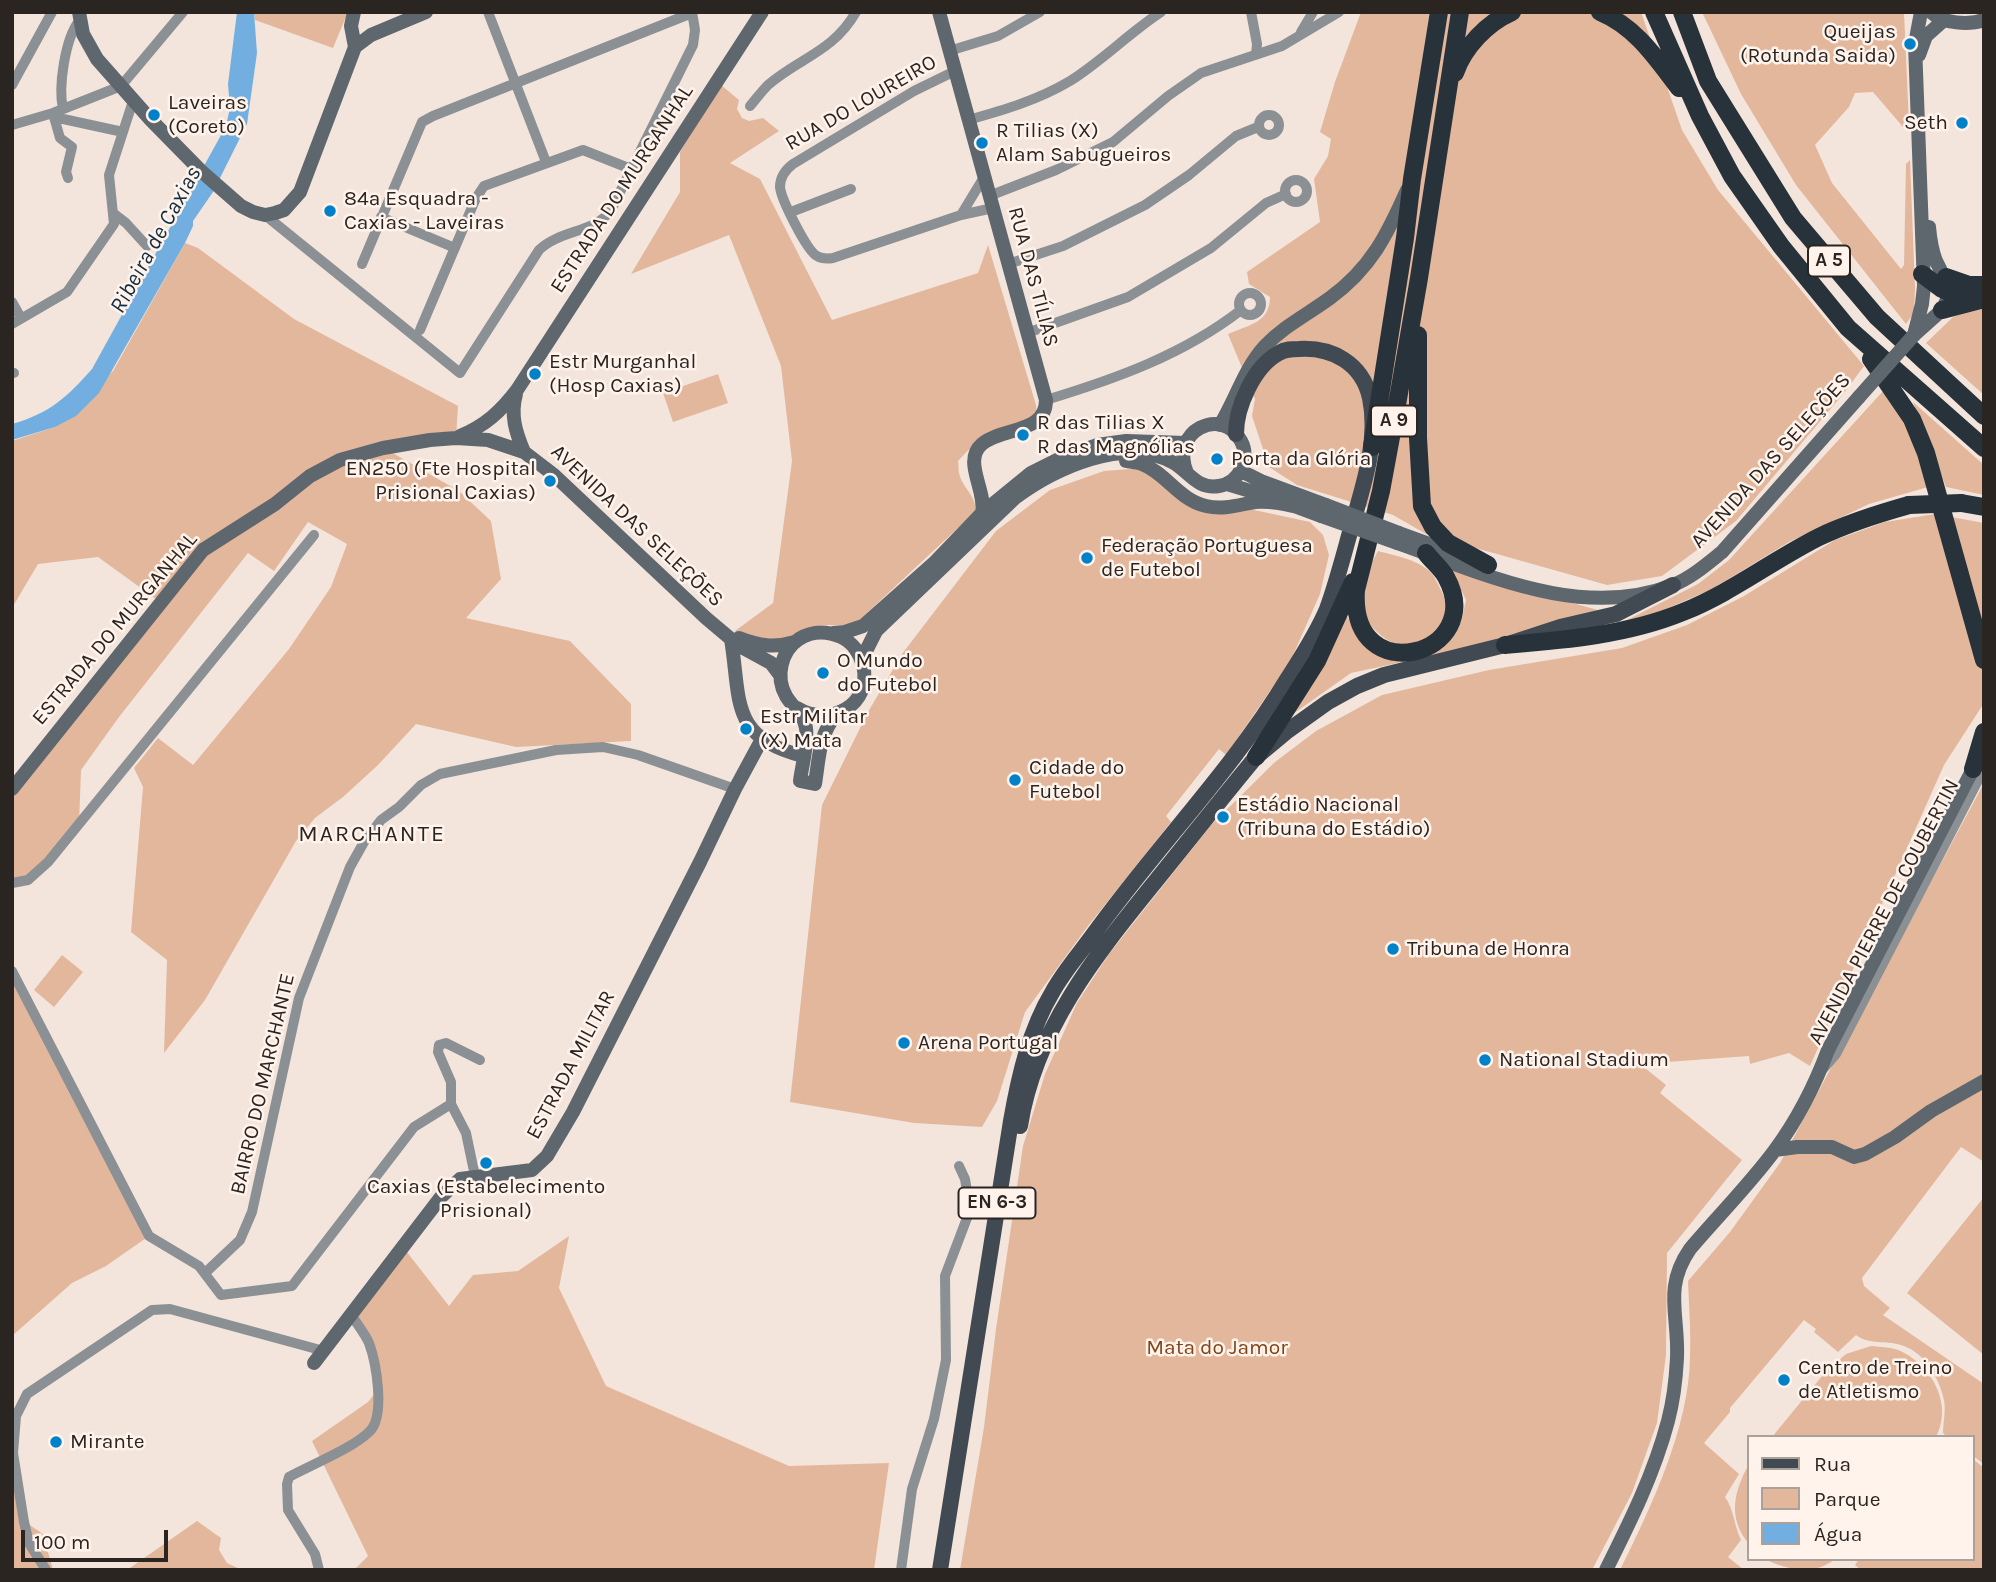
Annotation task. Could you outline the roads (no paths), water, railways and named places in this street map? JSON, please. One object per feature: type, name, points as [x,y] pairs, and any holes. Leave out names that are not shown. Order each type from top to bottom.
[{"type":"highway","name":"A 9","points":[[1372,447],[1439,12]]},
{"type":"highway","name":"A 9","points":[[1256,757],[1317,661],[1362,563],[1381,491],[1419,278],[1460,12]]},
{"type":"highway","points":[[1446,103],[1456,69],[1473,41],[1499,18],[1512,12]]},
{"type":"highway","points":[[1600,12],[1620,22],[1646,44],[1700,116]]},
{"type":"highway","name":"A 5","points":[[1654,12],[1700,116],[1732,176],[1781,246],[1848,328],[1984,448]]},
{"type":"highway","name":"A 5","points":[[1682,12],[1708,81],[1793,218],[1877,317],[1983,416]]},
{"type":"highway","points":[[1923,274],[1943,299],[1977,300]]},
{"type":"highway","points":[[1419,278],[1418,438],[1422,506],[1433,527],[1448,543],[1488,565]]},
{"type":"highway","points":[[1943,299],[1969,285],[1984,285]]},
{"type":"highway","points":[[1848,328],[1912,419],[1926,453],[1984,660]]},
{"type":"highway","points":[[1505,645],[1565,640],[1625,630],[1683,612],[1816,538],[1860,518],[1909,505],[1961,503],[1984,507]]},
{"type":"highway","points":[[1362,563],[1355,606],[1361,630],[1377,645],[1395,654],[1416,652],[1433,644],[1448,632],[1455,601],[1446,577],[1426,553]]},
{"type":"highway","points":[[1978,769],[1984,732]]},
{"type":"highway","points":[[1978,769],[1984,753]]},
{"type":"main road","points":[[1236,434],[1236,418],[1248,388],[1265,362],[1279,352],[1290,349],[1318,348],[1343,357],[1360,375],[1370,397],[1372,447]]},
{"type":"main road","name":"A 9","points":[[1267,713],[1326,611],[1342,563],[1372,447]]},
{"type":"main road","points":[[1256,757],[1328,702],[1357,686],[1384,675],[1616,614],[1673,585]]},
{"type":"main road","name":"EN 6-3","points":[[940,1570],[1018,1079],[1030,1039],[1053,991],[1100,925],[1243,748],[1267,713]]},
{"type":"main road","name":"EN 6-3","points":[[950,1570],[1021,1121],[1044,1045],[1067,999],[1093,958],[1256,757]]},
{"type":"street","points":[[12,85],[52,12]]},
{"type":"street","points":[[12,125],[56,113],[121,86],[183,12]]},
{"type":"street","points":[[265,215],[284,210],[300,192],[355,47],[351,26],[354,12]]},
{"type":"street","points":[[355,47],[371,36],[426,12]]},
{"type":"street","points":[[488,12],[546,162]]},
{"type":"street","name":"ESTRADA DO MURGANHAL","points":[[488,440],[508,427],[507,413],[517,390],[762,12]]},
{"type":"street","points":[[750,106],[769,84],[828,46],[844,30],[856,12]]},
{"type":"street","name":"RUA DAS TÍLIAS","points":[[939,12],[1046,400]]},
{"type":"street","points":[[949,51],[998,36],[1040,12]]},
{"type":"street","points":[[968,120],[1015,107],[1071,80],[1161,12]]},
{"type":"street","points":[[1251,12],[1257,44],[1256,55]]},
{"type":"street","points":[[1298,36],[1313,12]]},
{"type":"street","name":"RUA DO LOUREIRO","points":[[955,71],[914,91],[787,168],[783,173],[780,187],[809,249],[818,258],[825,259],[855,251],[991,202],[1113,142],[1201,72],[1282,46],[1339,12]]},
{"type":"street","points":[[1912,12],[1916,38],[1923,274],[1922,304],[1914,335]]},
{"type":"street","points":[[1916,38],[1921,12]]},
{"type":"street","points":[[79,16],[88,45],[121,86],[217,186],[241,206],[265,215],[460,373],[539,250],[548,243],[608,215],[693,45],[695,30],[692,13],[422,122],[362,264]]},
{"type":"street","points":[[68,178],[66,172],[72,147],[60,138],[56,113],[71,34],[79,16]]},
{"type":"street","points":[[1916,75],[1922,44],[1938,16],[1980,22]]},
{"type":"street","points":[[12,302],[17,321],[67,292],[114,218],[109,175],[133,100]]},
{"type":"street","points":[[56,113],[122,132]]},
{"type":"street","points":[[1008,264],[1063,246],[1145,205],[1189,175],[1236,136],[1258,127]]},
{"type":"street","points":[[420,330],[476,198],[484,186],[576,151],[587,150],[631,169]]},
{"type":"street","points":[[1920,166],[1932,250],[1943,299]]},
{"type":"street","points":[[961,215],[984,177]]},
{"type":"street","points":[[1220,425],[1251,364],[1266,345],[1290,324],[1330,298],[1372,260],[1387,235],[1412,179]]},
{"type":"street","points":[[791,212],[851,189]]},
{"type":"street","points":[[1027,333],[1128,297],[1211,248],[1266,203],[1286,194]]},
{"type":"street","points":[[381,217],[455,248]]},
{"type":"street","points":[[114,218],[126,223],[147,246]]},
{"type":"street","name":"AVENIDA DAS SELEÇÕES","points":[[1398,538],[1426,553],[1514,585],[1560,593],[1601,598],[1640,594],[1673,585],[1697,572],[1722,552],[1943,299]]},
{"type":"street","points":[[982,513],[984,498],[976,477],[975,456],[983,443],[1036,422],[1045,412],[1046,400],[1111,380],[1157,361],[1214,331],[1241,310]]},
{"type":"street","points":[[507,413],[524,452]]},
{"type":"street","name":"ESTRADA DO MURGANHAL","points":[[456,438],[507,413]]},
{"type":"street","points":[[1187,473],[1183,463],[1185,443],[1199,428],[1209,424],[1220,425],[1236,434],[1245,451],[1241,471],[1227,484]]},
{"type":"street","name":"ESTRADA DO MURGANHAL","points":[[12,789],[203,550],[275,504],[310,476],[340,460],[383,448],[456,438],[488,440],[524,452]]},
{"type":"street","points":[[831,634],[852,644],[863,664],[864,679],[860,695],[850,707],[836,715],[822,738],[816,784],[800,781],[806,728],[797,708],[786,696],[780,675],[786,654],[795,642],[816,633],[845,632],[863,626],[934,563],[1012,486],[1047,464],[1097,445],[1126,441],[1185,443]]},
{"type":"street","name":"AVENIDA DAS SELEÇÕES","points":[[524,452],[554,475],[689,603],[726,635],[771,663],[780,675]]},
{"type":"street","name":"AVENIDA DAS SELEÇÕES","points":[[863,664],[876,631],[1015,498],[1065,468],[1121,453],[1155,456],[1175,464],[1209,487],[1227,484],[1293,506],[1323,511]]},
{"type":"street","points":[[1104,457],[1142,464],[1192,501],[1205,506],[1221,508],[1265,502],[1293,506]]},
{"type":"street","name":"AVENIDA DAS SELEÇÕES","points":[[1241,471],[1323,511],[1398,538],[1488,565],[1560,593]]},
{"type":"street","points":[[976,477],[993,488],[1012,486]]},
{"type":"street","points":[[12,883],[27,880],[48,862],[314,535]]},
{"type":"street","points":[[726,635],[741,709],[750,725],[762,739],[780,751],[803,756]]},
{"type":"street","name":"AVENIDA DAS SELEÇÕES","points":[[726,635],[776,647],[795,642]]},
{"type":"street","points":[[734,672],[741,658],[755,654]]},
{"type":"street","points":[[797,708],[820,717],[836,715]]},
{"type":"street","name":"ESTRADA MILITAR","points":[[319,1357],[441,1197],[460,1179],[531,1170],[547,1156],[584,1090],[700,862],[734,789],[762,739]]},
{"type":"street","name":"BAIRRO DO MARCHANTE","points":[[205,1273],[240,1240],[253,1212],[299,998],[350,867],[381,820],[421,785],[440,774],[556,750],[603,747],[638,755],[734,789]]},
{"type":"street","name":"AVENIDA PIERRE DE COUBERTIN","points":[[1606,1570],[1642,1498],[1668,1420],[1677,1358],[1674,1285],[1679,1266],[1690,1249],[1775,1150],[1804,1105],[1828,1050],[1978,769]]},
{"type":"street","points":[[12,971],[149,1236],[199,1266],[221,1295],[292,1286],[414,1127],[451,1104]]},
{"type":"street","points":[[475,1176],[466,1133],[451,1104],[452,1082],[438,1052],[439,1045],[446,1043],[480,1060]]},
{"type":"street","points":[[1775,1150],[1832,1147],[1854,1157],[1866,1154],[1931,1111],[1984,1081]]},
{"type":"street","points":[[901,1570],[912,1489],[934,1419],[946,1360],[945,1276],[970,1210],[965,1179],[959,1166]]},
{"type":"street","points":[[46,1570],[29,1543],[13,1453],[14,1417],[27,1394],[152,1310],[170,1309],[319,1357]]},
{"type":"street","points":[[319,1570],[315,1554],[288,1510],[287,1484],[289,1477],[358,1441],[372,1430],[377,1414],[379,1388],[369,1343],[352,1315]]},
{"type":"water","name":"Ribeira de Caxias","points":[[237,12],[254,12],[257,53],[247,124],[213,192],[193,221],[185,243],[99,393],[76,416],[55,427],[12,440],[12,424],[37,415],[56,403],[92,369],[226,126],[230,108],[228,84]]},
{"type":"place","name":"Queijas (Rotunda Saida)","points":[[1910,44]]},
{"type":"place","name":"Laveiras (Coreto)","points":[[154,115]]},
{"type":"place","name":"Seth","points":[[1962,123]]},
{"type":"place","name":"R Tilias (X) Alam Sabugueiros","points":[[982,143]]},
{"type":"place","name":"84ª Esquadra - Caxias - Laveiras","points":[[330,211]]},
{"type":"place","name":"Estr Murganhal (Hosp Caxias)","points":[[535,374]]},
{"type":"place","name":"R das Tilias X R das Magnólias","points":[[1023,435]]},
{"type":"place","name":"Porta da Glória","points":[[1217,459]]},
{"type":"place","name":"EN250 (Fte Hospital Prisional Caxias)","points":[[550,481]]},
{"type":"place","name":"Federação Portuguesa de Futebol","points":[[1087,558]]},
{"type":"place","name":"O Mundo do Futebol","points":[[823,673]]},
{"type":"place","name":"Estr Militar (X) Mata","points":[[746,729]]},
{"type":"place","name":"Cidade do Futebol","points":[[1015,780]]},
{"type":"place","name":"Estádio Nacional (Tribuna do Estádio)","points":[[1223,817]]},
{"type":"place","name":"Tribuna de Honra","points":[[1393,949]]},
{"type":"place","name":"Arena Portugal","points":[[904,1043]]},
{"type":"place","name":"National Stadium","points":[[1485,1060]]},
{"type":"place","name":"Caxias (Estabelecimento Prisional)","points":[[486,1163]]},
{"type":"place","name":"Centro de Treino de Atletismo","points":[[1784,1380]]},
{"type":"place","name":"Mirante","points":[[56,1442]]},
{"type":"district","name":"MARCHANTE","points":[[372,834]]},
{"type":"park label","name":"Mata do Jamor","points":[[1217,1348]]}]
